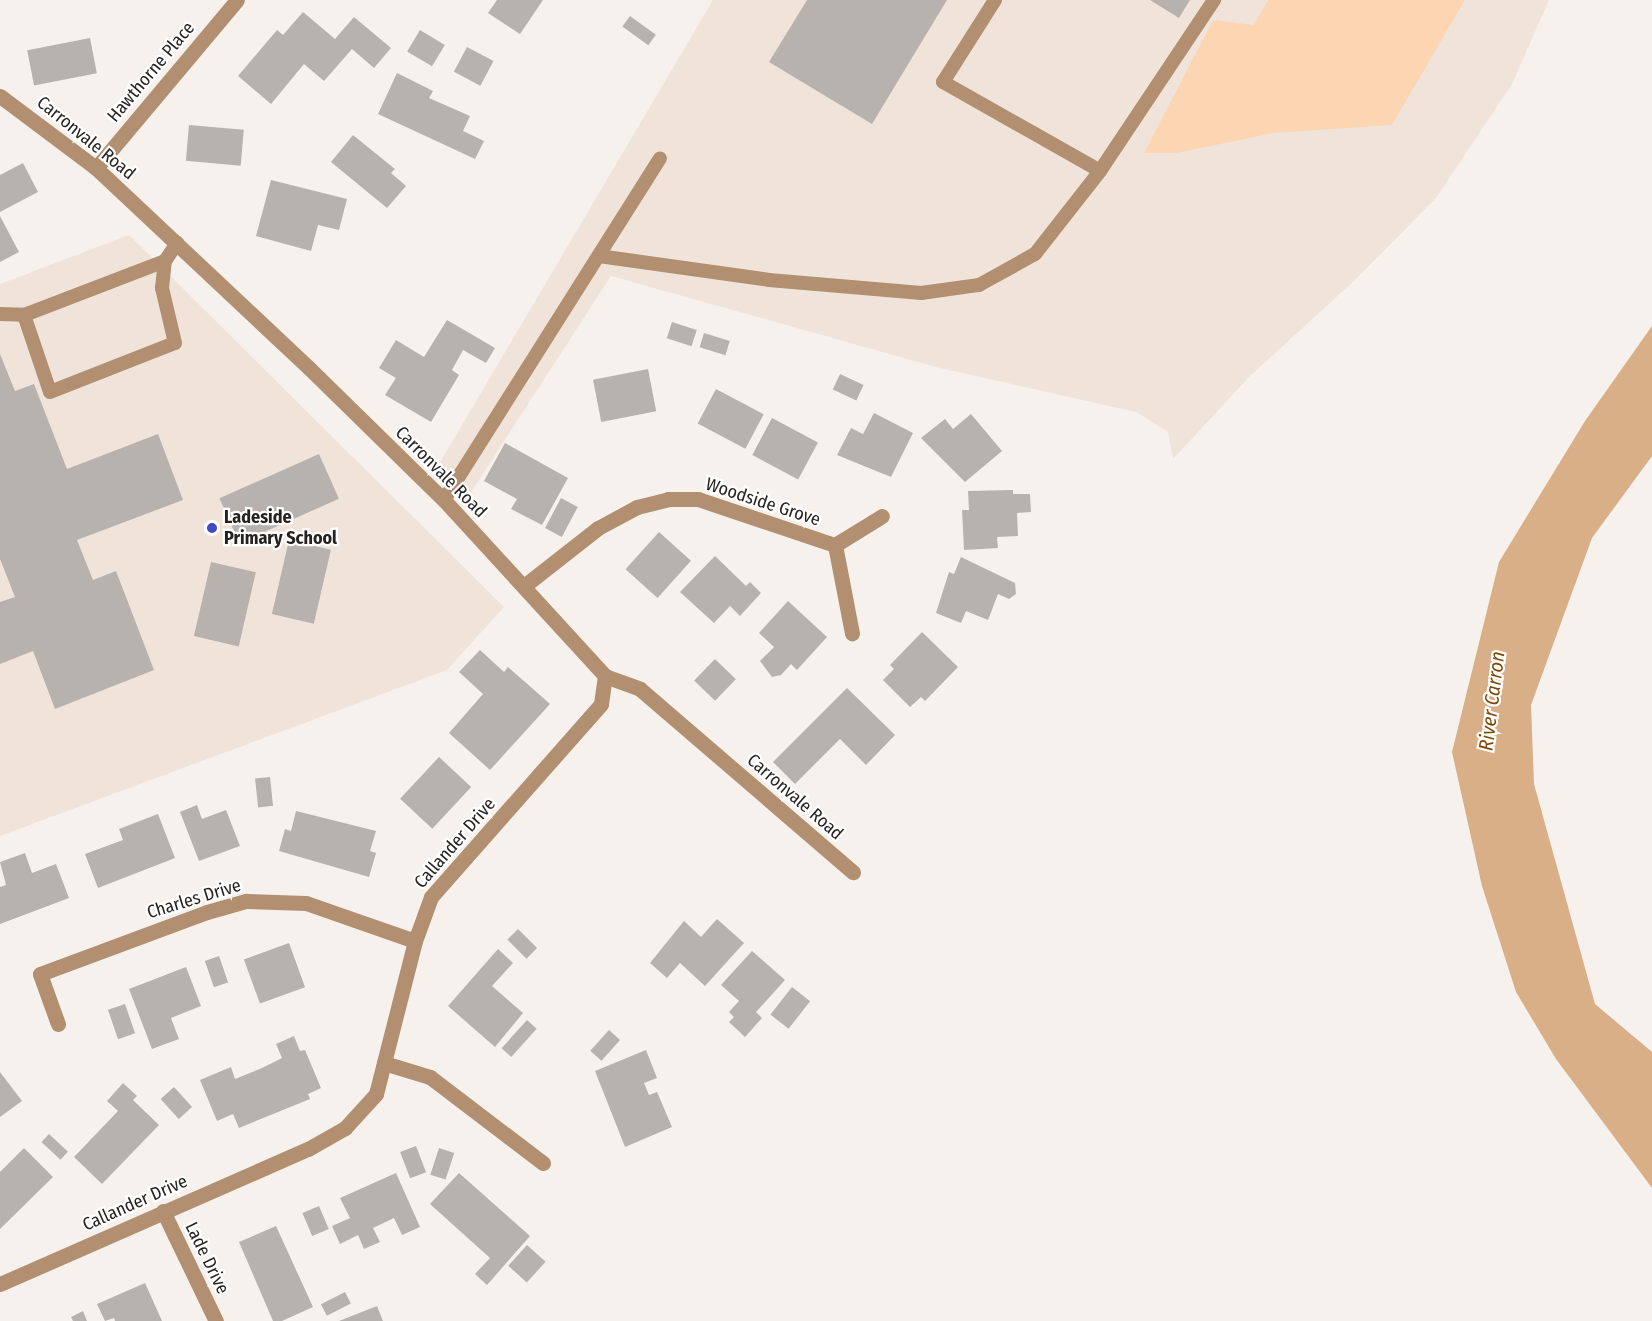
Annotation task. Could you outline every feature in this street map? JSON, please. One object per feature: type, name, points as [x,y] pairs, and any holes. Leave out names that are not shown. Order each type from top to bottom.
[{"type":"street","name":"Hawthorne Place","points":[[96,168],[237,0]]},
{"type":"street","name":"Carronvale Road","points":[[0,96],[96,168],[177,243],[444,500],[605,676],[640,689],[853,872]]},
{"type":"street","name":"Woodside Grove","points":[[524,586],[598,528],[637,507],[668,499],[698,499],[835,545]]},
{"type":"street","name":"Woodside Grove","points":[[835,545],[882,516]]},
{"type":"street","name":"Woodside Grove","points":[[835,545],[852,633]]},
{"type":"street","name":"Callander Drive","points":[[0,1284],[308,1149],[345,1128],[376,1094],[415,941],[431,897],[601,704],[605,676]]},
{"type":"street","name":"Charles Drive","points":[[58,1024],[40,974],[246,901],[306,903],[415,941]]},
{"type":"street","points":[[384,1063],[430,1077],[543,1164]]},
{"type":"street","name":"Lade Drive","points":[[163,1211],[216,1321]]},
{"type":"lane","points":[[994,0],[943,82],[1100,171]]},
{"type":"lane","points":[[599,256],[770,280],[921,293],[979,285],[1035,254],[1100,171],[1214,0]]},
{"type":"lane","points":[[444,500],[660,158]]},
{"type":"lane","points":[[24,315],[50,392],[175,343],[162,288],[165,261],[177,243]]},
{"type":"lane","points":[[0,314],[24,315],[165,261]]},
{"type":"shaded area","points":[[713,0],[1549,0],[1512,84],[1436,198],[1355,280],[1250,376],[1173,459],[1168,432],[1136,412],[936,367],[611,276],[466,500],[436,469]]},
{"type":"shaded area","points":[[1268,0],[1465,0],[1392,125],[1275,133],[1176,153],[1144,153],[1213,20],[1254,25]]},
{"type":"shaded area","name":"Ladeside Primary School","points":[[129,235],[504,607],[447,670],[0,836],[0,284]]},
{"type":"water","name":"River Carron","points":[[1652,326],[1652,456],[1592,538],[1531,705],[1534,784],[1595,1004],[1652,1052],[1652,1188],[1556,1059],[1516,992],[1482,886],[1452,752],[1499,562],[1585,421]]},
{"type":"building","points":[[497,0],[543,0],[520,34],[488,13]]},
{"type":"building","points":[[807,0],[947,0],[872,124],[769,62]]},
{"type":"building","points":[[1150,0],[1190,0],[1179,18]]},
{"type":"building","points":[[303,12],[335,39],[354,17],[391,48],[374,68],[352,49],[324,81],[304,64],[271,104],[238,76],[277,30],[283,35]]},
{"type":"building","points":[[630,16],[656,35],[648,45],[622,27]]},
{"type":"building","points":[[420,30],[445,45],[432,66],[407,51]]},
{"type":"building","points":[[90,38],[97,73],[34,86],[27,50]]},
{"type":"building","points":[[467,47],[493,61],[480,86],[454,72]]},
{"type":"building","points":[[397,73],[433,91],[429,98],[470,116],[463,131],[484,141],[475,159],[378,114]]},
{"type":"building","points":[[189,125],[244,130],[241,166],[186,161]]},
{"type":"building","points":[[353,135],[395,169],[391,173],[406,186],[387,208],[331,162]]},
{"type":"building","points":[[23,163],[38,192],[0,212],[0,175]]},
{"type":"building","points":[[271,180],[347,199],[339,230],[318,225],[311,251],[256,236]]},
{"type":"building","points":[[0,216],[19,252],[0,262]]},
{"type":"building","points":[[447,320],[495,348],[486,363],[463,350],[452,370],[459,375],[431,422],[385,395],[396,378],[379,368],[396,340],[424,357]]},
{"type":"building","points":[[672,322],[697,330],[691,346],[667,338]]},
{"type":"building","points":[[704,333],[730,341],[725,355],[700,347]]},
{"type":"building","name":"Ladeside Primary School","points":[[0,354],[15,391],[34,384],[67,469],[158,434],[183,500],[77,540],[93,580],[116,571],[154,670],[55,709],[33,651],[0,664],[0,602],[15,597],[0,559]]},
{"type":"building","points":[[648,369],[656,411],[601,422],[593,380]]},
{"type":"building","points":[[840,374],[864,385],[856,400],[833,389]]},
{"type":"building","points":[[716,389],[764,414],[745,449],[698,423]]},
{"type":"building","points":[[874,413],[913,433],[891,477],[837,455],[851,428],[863,434]]},
{"type":"building","points":[[971,414],[1002,451],[965,482],[921,438],[945,419],[953,429]]},
{"type":"building","points":[[772,418],[818,442],[798,479],[752,455]]},
{"type":"building","points":[[505,443],[568,478],[542,525],[511,509],[517,499],[484,481]]},
{"type":"building","points":[[319,454],[339,499],[239,543],[219,498]]},
{"type":"building","points":[[1013,490],[1013,494],[1030,494],[1031,512],[1017,513],[1018,536],[997,537],[998,548],[964,550],[962,510],[969,510],[968,491]]},
{"type":"building","points":[[561,498],[578,507],[562,537],[545,528]]},
{"type":"building","points":[[659,532],[691,561],[657,598],[626,569]]},
{"type":"building","points":[[289,540],[331,550],[314,624],[272,614]]},
{"type":"building","points":[[715,556],[746,586],[750,582],[761,593],[740,616],[730,606],[714,623],[680,592]]},
{"type":"building","points":[[961,557],[1015,583],[1016,594],[1009,599],[998,594],[988,620],[966,611],[961,623],[936,613],[949,572],[954,574]]},
{"type":"building","points":[[211,562],[256,572],[239,646],[194,636]]},
{"type":"building","points":[[788,601],[827,637],[797,670],[791,664],[781,675],[772,677],[760,661],[774,647],[759,633]]},
{"type":"building","points":[[922,632],[958,667],[925,701],[921,697],[910,707],[883,680],[894,669],[890,665]]},
{"type":"building","points":[[480,650],[504,672],[508,667],[550,704],[490,770],[449,733],[483,694],[459,672]]},
{"type":"building","points":[[715,659],[736,679],[715,701],[694,681]]},
{"type":"building","points":[[847,688],[895,735],[866,765],[840,739],[795,784],[773,762]]},
{"type":"building","points":[[439,757],[471,787],[432,829],[400,799]]},
{"type":"building","points":[[270,777],[273,806],[258,807],[255,779]]},
{"type":"building","points":[[197,805],[202,819],[226,810],[240,846],[199,861],[180,812]]},
{"type":"building","points":[[296,811],[376,831],[370,851],[376,853],[369,877],[279,851],[285,829],[291,831]]},
{"type":"building","points":[[158,814],[175,858],[98,888],[85,854],[123,840],[119,829]]},
{"type":"building","points":[[25,853],[32,873],[56,864],[69,898],[0,924],[0,887],[6,885],[0,862]]},
{"type":"building","points":[[717,919],[744,943],[705,986],[680,963],[667,978],[650,963],[684,921],[701,937]]},
{"type":"building","points":[[518,929],[537,948],[526,959],[507,940]]},
{"type":"building","points":[[289,943],[305,987],[260,1004],[244,959]]},
{"type":"building","points":[[498,949],[513,963],[492,986],[523,1013],[495,1047],[448,1006]]},
{"type":"building","points":[[752,951],[785,980],[756,1012],[762,1018],[745,1037],[729,1022],[734,1017],[729,1012],[739,1001],[721,985]]},
{"type":"building","points":[[219,956],[228,982],[214,987],[205,961]]},
{"type":"building","points":[[186,967],[201,1006],[171,1018],[179,1039],[152,1049],[129,989]]},
{"type":"building","points":[[792,987],[810,1001],[789,1029],[770,1015]]},
{"type":"building","points":[[125,1004],[135,1033],[118,1039],[108,1010]]},
{"type":"building","points":[[527,1020],[537,1029],[511,1057],[502,1048]]},
{"type":"building","points":[[609,1030],[620,1040],[601,1061],[590,1051]]},
{"type":"building","points":[[294,1036],[300,1051],[305,1050],[321,1088],[308,1094],[310,1099],[239,1128],[233,1114],[217,1121],[200,1080],[231,1067],[235,1079],[262,1068],[282,1058],[276,1044]]},
{"type":"building","points":[[646,1050],[657,1078],[644,1083],[649,1095],[657,1092],[672,1127],[625,1147],[595,1071]]},
{"type":"building","points":[[0,1072],[22,1101],[0,1117]]},
{"type":"building","points":[[123,1083],[137,1096],[133,1100],[159,1125],[102,1184],[74,1157],[118,1111],[107,1101]]},
{"type":"building","points":[[174,1087],[192,1107],[179,1119],[161,1099]]},
{"type":"building","points":[[49,1134],[68,1152],[61,1160],[41,1142]]},
{"type":"building","points":[[416,1146],[426,1172],[410,1178],[400,1152]]},
{"type":"building","points":[[24,1148],[53,1177],[0,1229],[0,1172]]},
{"type":"building","points":[[439,1148],[454,1153],[446,1180],[430,1175]]},
{"type":"building","points":[[396,1173],[420,1227],[402,1235],[394,1218],[373,1228],[380,1242],[364,1249],[358,1235],[340,1244],[332,1226],[350,1218],[340,1198]]},
{"type":"building","points":[[459,1173],[530,1236],[487,1285],[475,1274],[490,1258],[430,1204]]},
{"type":"building","points":[[319,1206],[329,1229],[312,1236],[302,1213]]},
{"type":"building","points":[[276,1226],[313,1307],[282,1321],[273,1321],[239,1242]]},
{"type":"building","points":[[527,1245],[546,1262],[527,1283],[508,1266]]},
{"type":"building","points":[[145,1283],[162,1321],[115,1321],[114,1318],[105,1321],[97,1304]]},
{"type":"building","points":[[345,1292],[351,1304],[327,1316],[321,1304]]},
{"type":"building","points":[[377,1306],[383,1321],[339,1321]]},
{"type":"building","points":[[83,1311],[87,1321],[73,1321],[71,1317]]},
{"type":"place","name":"Ladeside Primary School","points":[[212,528]]}]
